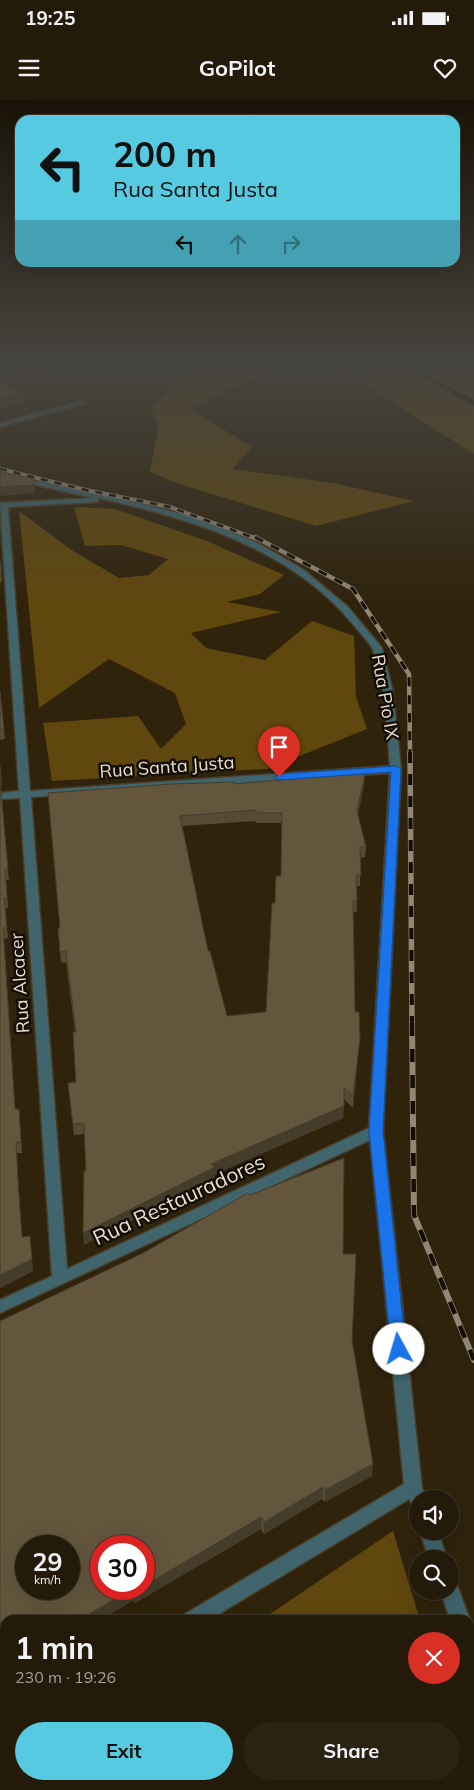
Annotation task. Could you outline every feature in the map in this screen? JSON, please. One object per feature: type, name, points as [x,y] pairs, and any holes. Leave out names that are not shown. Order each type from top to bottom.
[{"type":"street","name":"Rua Pio IX","points":[[0,475],[112,499],[188,518],[255,545],[301,572],[345,609],[377,648],[388,692],[396,769],[376,1131],[416,1490]]},
{"type":"street","points":[[2,505],[112,499]]},
{"type":"street","name":"Rua Alcacer","points":[[2,505],[60,1279]]},
{"type":"street","name":"Rua Santa Justa","points":[[0,796],[396,769]]},
{"type":"street","name":"Rua Restauradores","points":[[0,1307],[376,1131]]},
{"type":"street","points":[[201,1615],[409,1497]]},
{"type":"street","points":[[453,1600],[458,1615]]},
{"type":"shaded area","points":[[155,446],[250,446],[252,447],[233,469],[333,483],[414,501],[316,526],[176,483],[150,472]]},
{"type":"shaded area","points":[[461,446],[474,446],[474,454]]},
{"type":"shaded area","points":[[74,507],[115,509],[207,541],[284,575],[260,594],[227,602],[281,612],[191,633],[206,648],[265,660],[312,621],[354,636],[356,697],[367,729],[267,769],[52,781],[43,723],[138,716],[161,749],[186,724],[175,693],[109,659],[39,708],[19,511],[73,551],[119,578],[149,575],[168,559],[121,545],[85,546]]},
{"type":"shaded area","points":[[393,1531],[409,1584],[409,1600],[414,1600],[418,1615],[268,1615]]},
{"type":"building","points":[[0,472],[35,479],[34,485],[0,487]]},
{"type":"building","points":[[0,691],[4,730],[0,730]]},
{"type":"building","points":[[365,774],[357,811],[366,847],[360,847],[361,875],[356,875],[357,901],[353,901],[355,1012],[359,1012],[360,1038],[353,1096],[344,1088],[344,1106],[211,1164],[215,1167],[83,1233],[84,1171],[86,1171],[84,1123],[73,1124],[68,1083],[76,1082],[73,1032],[76,1032],[66,951],[60,952],[58,928],[60,928],[48,793],[171,784],[234,782],[234,784],[300,778],[300,776]],"holes":[[[256,810],[256,813],[282,813],[281,876],[276,876],[275,903],[272,903],[266,1012],[227,1016],[210,951],[208,951],[180,816]]]},
{"type":"building","points":[[0,790],[8,870],[5,870],[7,898],[4,898],[7,928],[3,928],[15,1109],[19,1109],[21,1142],[16,1142],[18,1183],[22,1237],[30,1236],[32,1259],[0,1275]]},
{"type":"building","points":[[344,1158],[343,1254],[356,1254],[352,1341],[373,1464],[325,1490],[323,1487],[264,1522],[261,1517],[155,1580],[155,1535],[90,1535],[90,1600],[113,1600],[88,1615],[0,1615],[0,1321],[143,1253],[248,1193],[250,1195]]},
{"type":"railway","points":[[0,469],[86,490],[170,507],[257,539]]},
{"type":"railway","points":[[255,537],[353,589],[409,674],[410,754]]},
{"type":"railway","points":[[410,752],[412,1024]]},
{"type":"railway","points":[[412,1023],[414,1215],[474,1360]]},
{"type":"route","points":[[279,777],[396,769],[376,1131],[399,1349]]}]
